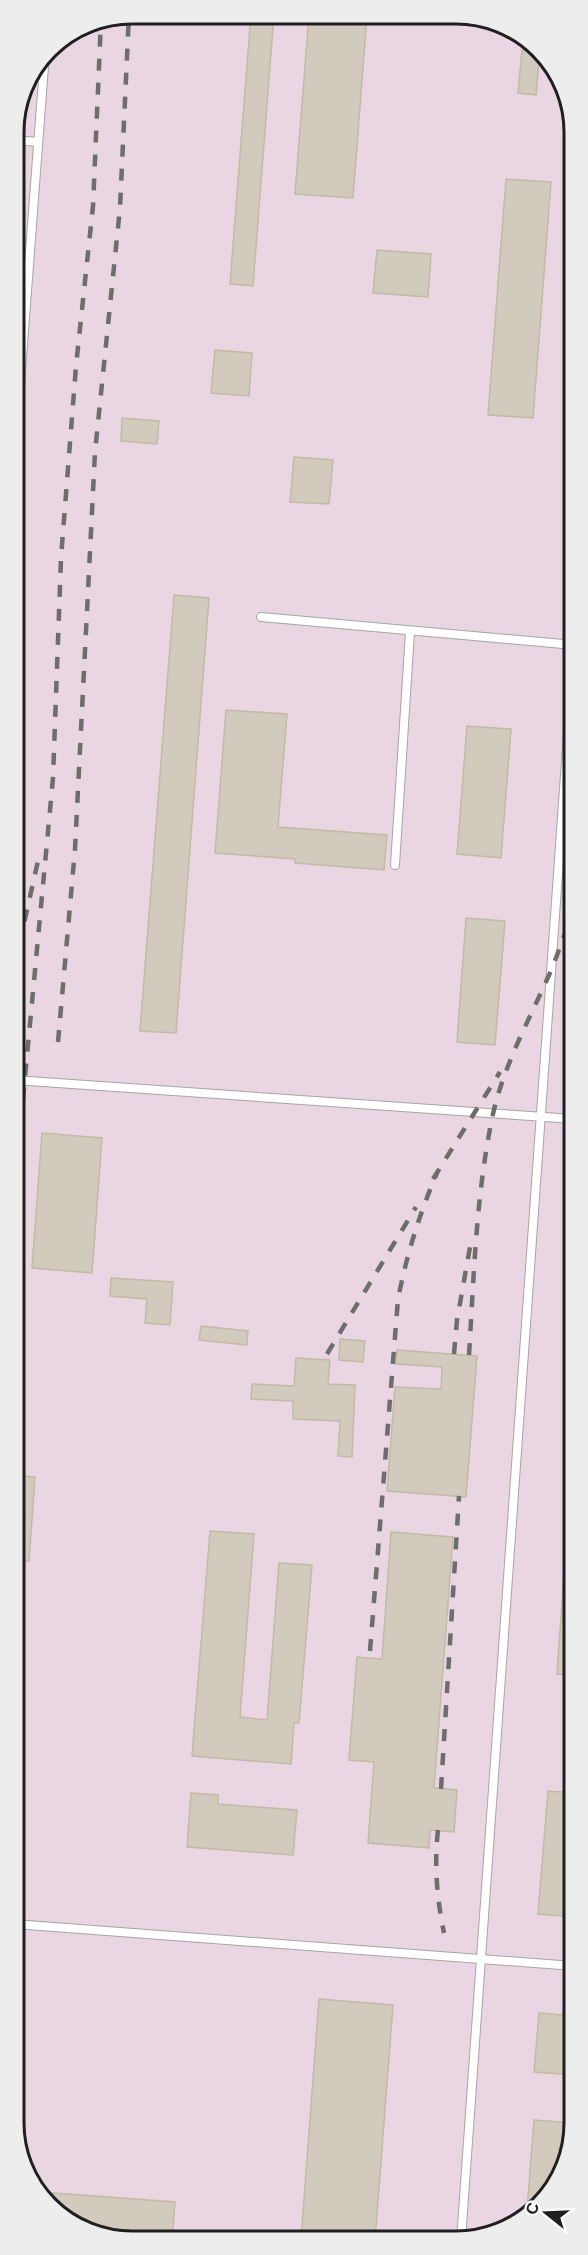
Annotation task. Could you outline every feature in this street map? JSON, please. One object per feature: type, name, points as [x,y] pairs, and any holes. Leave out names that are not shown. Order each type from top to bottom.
[{"type":"lane","points":[[24,302],[44,69]]},
{"type":"lane","points":[[24,141],[38,142]]},
{"type":"lane","points":[[261,617],[564,646]]},
{"type":"lane","points":[[395,865],[410,632]]},
{"type":"lane","points":[[463,2231],[564,794]]},
{"type":"lane","points":[[24,1081],[564,1118]]},
{"type":"lane","points":[[24,1925],[564,1965]]},
{"type":"shaded area","points":[[132,24],[456,24],[477,26],[510,38],[537,61],[550,78],[556,91],[563,118],[564,2130],[556,2164],[546,2183],[516,2183],[516,2213],[491,2225],[470,2230],[132,2231],[111,2229],[84,2220],[72,2213],[46,2189],[35,2171],[25,2137],[24,125],[32,91],[46,66],[66,46],[78,38],[104,28]]},
{"type":"building","points":[[250,24],[273,24],[253,286],[230,284]]},
{"type":"building","points":[[308,24],[366,24],[353,198],[295,194]]},
{"type":"building","points":[[522,50],[526,50],[539,63],[536,95],[518,93]]},
{"type":"building","points":[[506,179],[551,182],[533,418],[488,415]]},
{"type":"building","points":[[377,250],[431,254],[428,297],[373,293]]},
{"type":"building","points":[[215,350],[252,353],[249,396],[211,393]]},
{"type":"building","points":[[122,418],[159,421],[157,444],[121,441]]},
{"type":"building","points":[[294,457],[333,460],[329,504],[290,502]]},
{"type":"building","points":[[174,595],[209,598],[176,1033],[140,1031]]},
{"type":"building","points":[[226,710],[287,714],[278,827],[387,835],[384,870],[295,863],[295,859],[215,853]]},
{"type":"building","points":[[467,726],[511,729],[501,858],[457,854]]},
{"type":"building","points":[[466,918],[505,921],[495,1045],[457,1042]]},
{"type":"building","points":[[42,1133],[102,1138],[92,1273],[32,1268]]},
{"type":"building","points":[[111,1278],[173,1282],[170,1325],[145,1323],[147,1299],[110,1296]]},
{"type":"building","points":[[201,1326],[248,1331],[247,1345],[199,1340]]},
{"type":"building","points":[[340,1339],[365,1341],[363,1362],[339,1360]]},
{"type":"building","points":[[397,1350],[477,1356],[466,1497],[387,1491],[395,1387],[441,1389],[442,1367],[396,1364]]},
{"type":"building","points":[[296,1358],[330,1360],[328,1384],[355,1385],[352,1457],[338,1456],[340,1421],[293,1419],[293,1401],[251,1399],[252,1384],[294,1386]]},
{"type":"building","points":[[24,1476],[35,1477],[29,1561],[24,1561]]},
{"type":"building","points":[[210,1531],[254,1534],[240,1717],[267,1720],[279,1563],[312,1565],[299,1723],[294,1723],[291,1764],[192,1756]]},
{"type":"building","points":[[391,1532],[453,1537],[434,1788],[457,1790],[454,1832],[430,1830],[429,1848],[368,1843],[374,1762],[349,1760],[357,1657],[382,1659]]},
{"type":"building","points":[[564,1573],[564,1674],[557,1674]]},
{"type":"building","points":[[548,1791],[564,1792],[564,1916],[538,1914]]},
{"type":"building","points":[[191,1793],[218,1795],[218,1804],[297,1810],[293,1855],[187,1847]]},
{"type":"building","points":[[319,1999],[393,2005],[376,2231],[302,2231]]},
{"type":"building","points":[[539,2013],[564,2015],[564,2074],[534,2072]]},
{"type":"building","points":[[534,2120],[564,2122],[562,2144],[546,2183],[529,2183]]},
{"type":"building","points":[[50,2193],[175,2202],[173,2231],[118,2230],[84,2220],[66,2209]]},
{"type":"railway","points":[[58,1042],[75,849],[95,452],[120,208],[129,24]]},
{"type":"railway","points":[[24,1088],[53,778],[61,558],[76,366],[93,206],[101,29]]},
{"type":"railway","points":[[24,923],[38,861]]},
{"type":"railway","points":[[469,1355],[479,1204],[493,1114],[504,1075],[564,937]]},
{"type":"railway","points":[[433,1179],[500,1072]]},
{"type":"railway","points":[[370,1651],[398,1299],[414,1235],[437,1173]]},
{"type":"railway","points":[[327,1354],[416,1207]]},
{"type":"railway","points":[[454,1354],[457,1320],[470,1247]]},
{"type":"railway","points":[[441,1789],[459,1496]]},
{"type":"railway","points":[[438,1830],[437,1882],[444,1933]]}]
